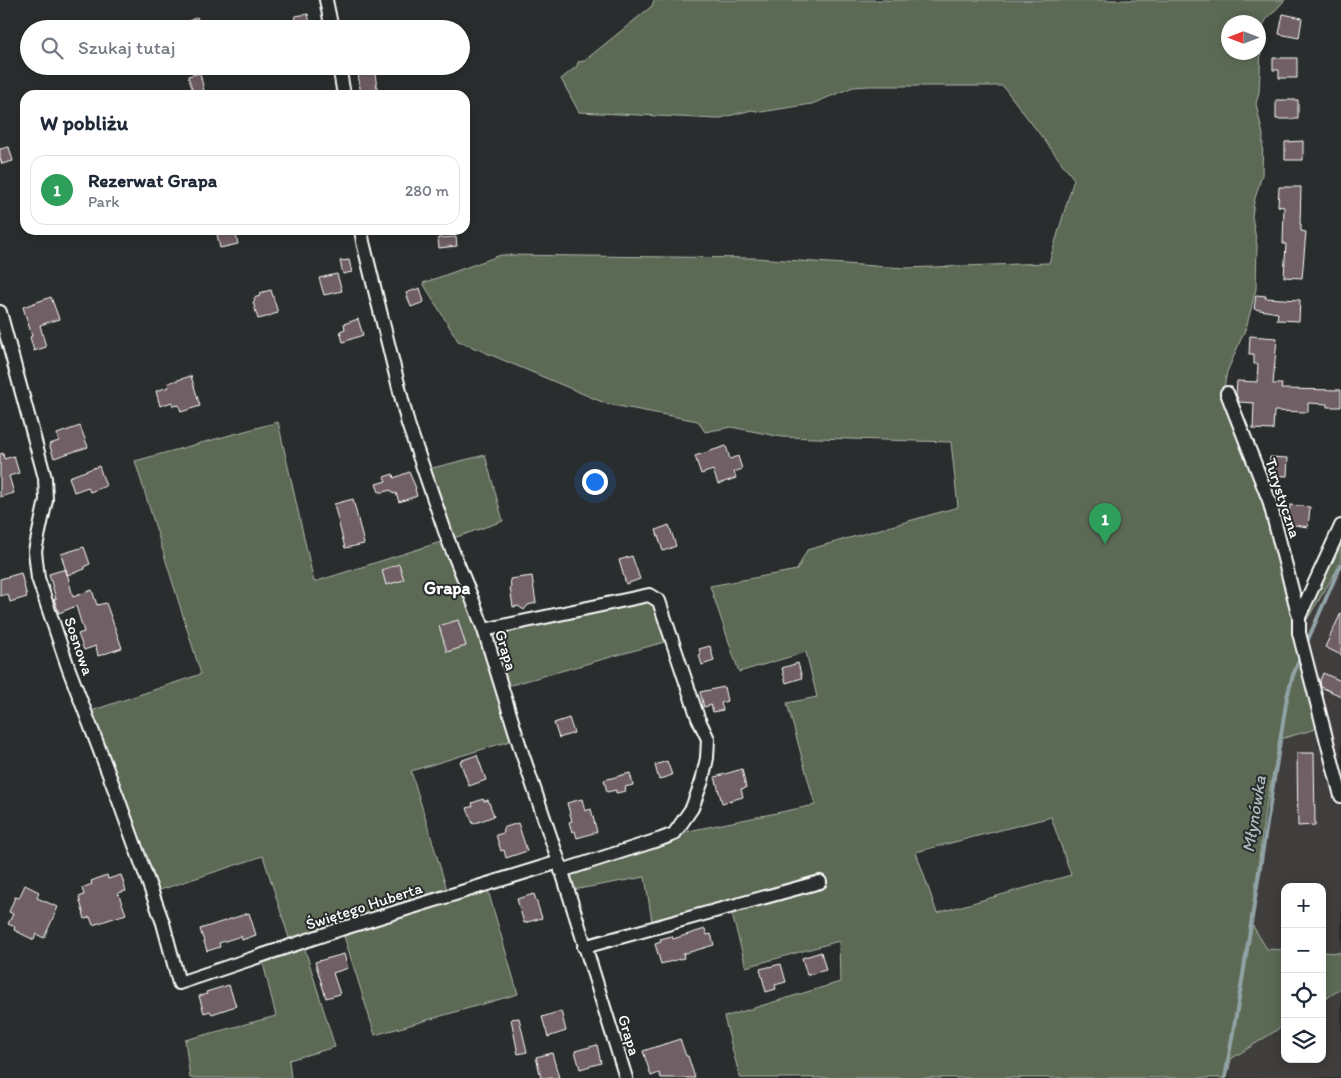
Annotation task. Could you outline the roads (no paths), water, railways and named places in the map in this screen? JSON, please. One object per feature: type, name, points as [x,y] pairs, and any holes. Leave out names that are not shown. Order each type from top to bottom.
[{"type":"street","points":[[326,0],[330,20]]},
{"type":"street","points":[[340,75],[343,90]]},
{"type":"street","name":"Grapa","points":[[362,235],[408,424],[448,540],[484,630],[626,1078]]},
{"type":"street","name":"Sosnowa","points":[[0,312],[45,478],[46,500],[35,551],[38,578],[68,667],[163,923],[179,983]]},
{"type":"street","name":"Turystyczna","points":[[1227,393],[1269,500],[1299,616],[1300,633],[1341,796]]},
{"type":"street","points":[[1299,616],[1341,526]]},
{"type":"street","name":"Świętego Huberta","points":[[179,983],[341,930],[674,834],[692,808],[702,781],[707,758],[708,739],[698,718],[659,601],[649,595],[484,630]]},
{"type":"street","points":[[584,948],[820,882]]},
{"type":"waterway","name":"Młynówka","points":[[1306,644],[1341,564]]},
{"type":"waterway","name":"Młynówka","points":[[1225,1078],[1287,697],[1301,656]]},
{"type":"place","name":"Rezerwat Grapa","points":[[1105,544]]},
{"type":"district","name":"Grapa","points":[[447,588]]}]
